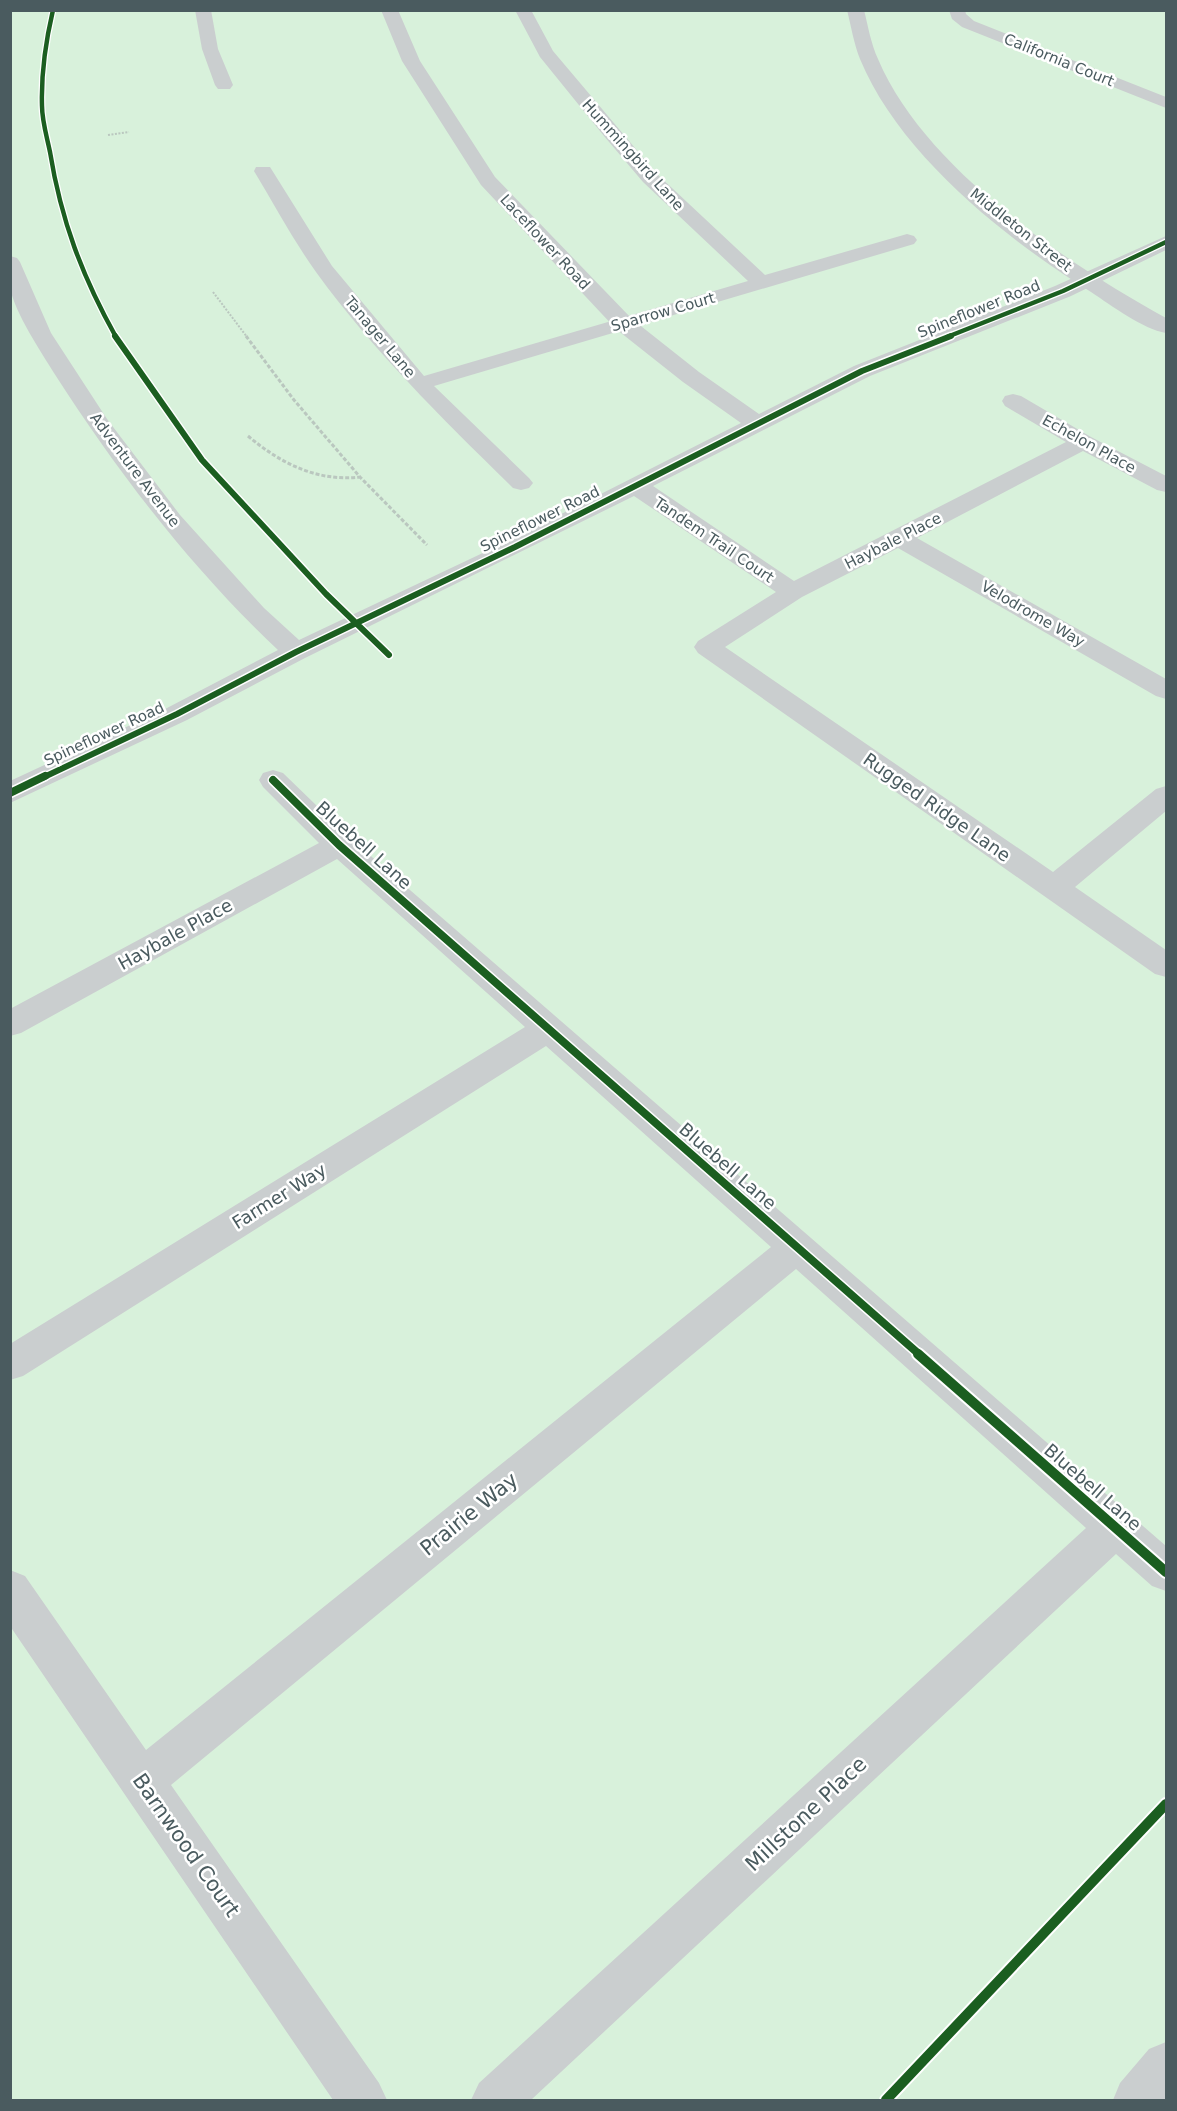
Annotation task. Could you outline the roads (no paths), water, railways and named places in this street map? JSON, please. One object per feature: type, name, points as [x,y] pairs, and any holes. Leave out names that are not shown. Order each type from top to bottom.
[{"type":"street","name":"Laceflower Road","points":[[389,10],[411,62],[488,181],[624,324],[691,377],[758,424]]},
{"type":"street","name":"Middleton Street","points":[[855,10],[857,27],[876,77],[904,119],[938,160],[987,207],[1086,280],[1167,327]]},
{"type":"street","name":"Spineflower Road","points":[[10,793],[177,714],[296,652],[636,486],[862,371],[1086,280],[1167,242]]},
{"type":"street","name":"Adventure Avenue","points":[[10,262],[40,333],[97,422],[171,520],[255,614],[296,652]]},
{"type":"street","name":"Echelon Place","points":[[1013,401],[1083,442],[1167,485]]},
{"type":"street","name":"Haybale Place","points":[[707,647],[793,592],[1083,442]]},
{"type":"street","name":"Tandem Trail Court","points":[[636,486],[793,592]]},
{"type":"street","name":"Velodrome Way","points":[[899,538],[1167,690]]},
{"type":"street","name":"Rugged Ridge Lane","points":[[707,647],[1167,966]]},
{"type":"street","name":"Bluebell Lane","points":[[273,780],[339,845],[1167,1572]]},
{"type":"street","points":[[1054,888],[1167,795]]},
{"type":"street","name":"Haybale Place","points":[[10,1023],[339,845]]},
{"type":"street","name":"Farmer Way","points":[[10,1364],[548,1029]]},
{"type":"street","name":"Prairie Way","points":[[142,1781],[797,1247]]},
{"type":"street","name":"Millstone Place","points":[[496,2100],[1116,1527]]},
{"type":"street","name":"Barnwood Court","points":[[10,1590],[362,2100]]},
{"type":"street","points":[[1137,2100],[1167,2066]]},
{"type":"lane","points":[[203,10],[210,49],[224,85]]},
{"type":"lane","name":"Hummingbird Lane","points":[[523,10],[546,53],[610,132],[675,202],[762,283]]},
{"type":"lane","name":"California Court","points":[[957,10],[958,16],[968,24],[1167,103]]},
{"type":"lane","name":"Tanager Lane","points":[[263,171],[324,269],[419,384],[521,483]]},
{"type":"lane","name":"Sparrow Court","points":[[419,384],[907,240]]}]
